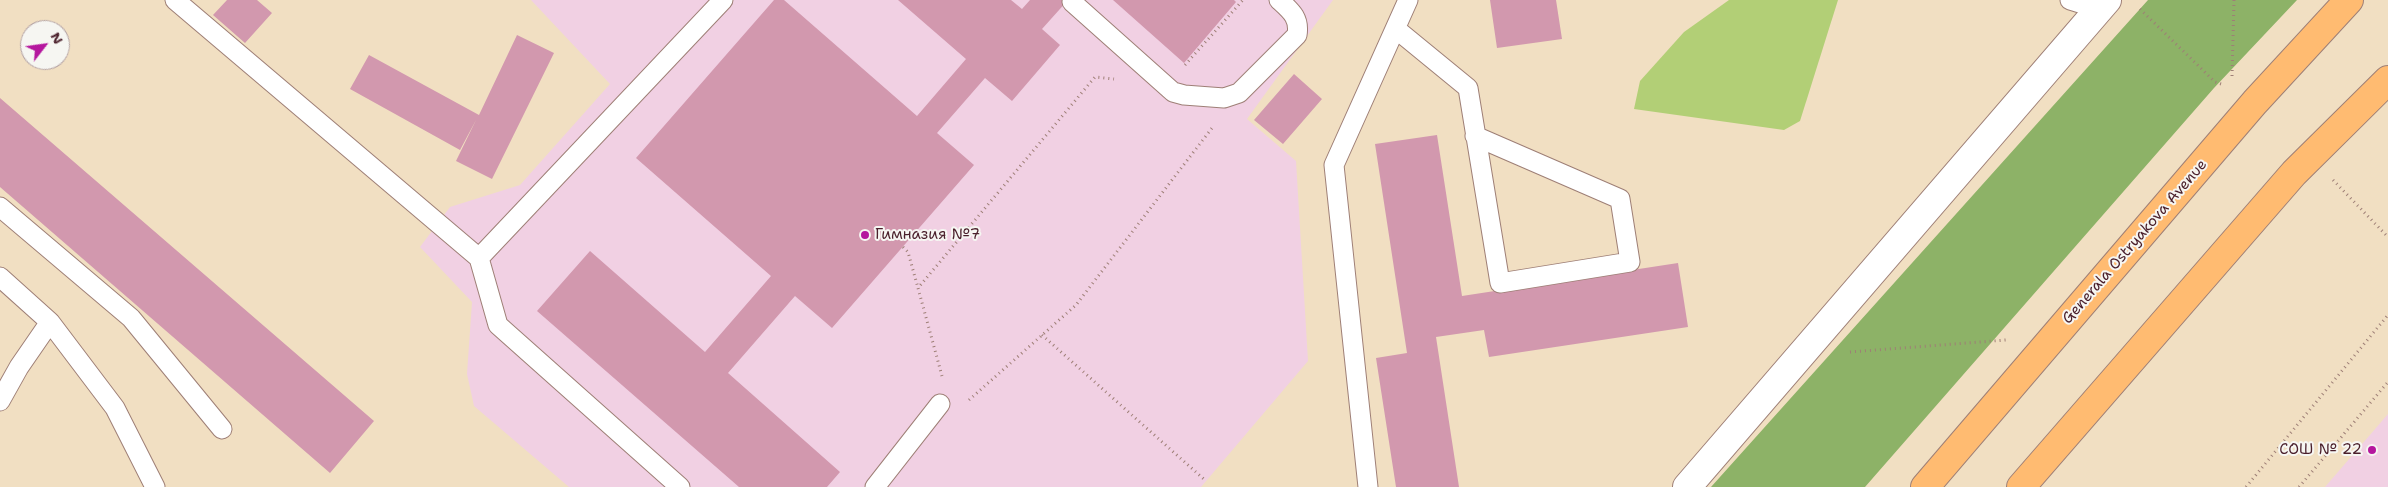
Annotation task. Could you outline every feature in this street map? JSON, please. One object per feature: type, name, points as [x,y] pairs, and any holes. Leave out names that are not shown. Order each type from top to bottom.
[{"type":"main road","name":"Generala Ostryakova Avenue","points":[[1925,487],[2255,102],[2349,0]]},
{"type":"main road","points":[[2022,487],[2294,173],[2388,80]]},
{"type":"street","points":[[1687,487],[2103,5]]},
{"type":"lane","points":[[175,0],[479,258],[498,325],[680,487]]},
{"type":"lane","points":[[479,258],[723,0]]},
{"type":"lane","points":[[1072,2],[1173,92],[1184,95],[1224,98],[1239,93],[1297,35],[1299,27],[1296,16],[1279,0]]},
{"type":"lane","points":[[1368,487],[1334,166],[1408,0]]},
{"type":"lane","points":[[2070,0],[2103,5]]},
{"type":"lane","points":[[1396,29],[1468,88],[1500,283],[1630,262],[1620,199],[1476,136]]},
{"type":"lane","points":[[0,207],[131,318],[222,429]]},
{"type":"lane","points":[[0,277],[50,322],[115,408],[155,487]]},
{"type":"lane","points":[[0,401],[19,367],[50,322]]},
{"type":"lane","points":[[875,487],[940,404]]},
{"type":"path","points":[[2232,77],[2234,0]]},
{"type":"path","points":[[2138,7],[2215,82],[2232,87]]},
{"type":"path","points":[[968,401],[1076,305],[1239,93]]},
{"type":"path","points":[[918,288],[1048,132]]},
{"type":"path","points":[[2330,176],[2388,237]]},
{"type":"path","points":[[903,247],[908,252],[943,378]]},
{"type":"path","points":[[2246,487],[2388,316]]},
{"type":"path","points":[[1042,335],[1206,481]]},
{"type":"path","points":[[1802,355],[2008,340]]},
{"type":"path","points":[[2299,487],[2388,382]]},
{"type":"shaded area","name":"Гимназия №7","points":[[531,0],[1333,0],[1247,119],[1296,161],[1308,361],[1201,487],[569,487],[474,406],[467,374],[472,302],[420,247],[450,207],[520,185],[610,84]]},
{"type":"shaded area","name":"СОШ № 22","points":[[2388,414],[2388,487],[2325,487]]},
{"type":"green space","points":[[1729,0],[1838,0],[1800,121],[1784,130],[1634,109],[1640,81],[1684,32]]},
{"type":"green space","points":[[2148,0],[2297,0],[2214,88],[1865,487],[1711,487]]},
{"type":"building","points":[[227,0],[257,0],[272,13],[245,43],[213,15]]},
{"type":"building","points":[[774,0],[784,0],[917,116],[966,59],[898,0],[1011,0],[1022,9],[1030,0],[1068,0],[1042,29],[1060,45],[1012,101],[985,78],[937,133],[974,165],[832,328],[795,296],[728,373],[840,472],[827,487],[739,487],[537,311],[590,251],[705,352],[771,276],[636,158]]},
{"type":"building","points":[[1113,0],[1234,0],[1236,2],[1184,63]]},
{"type":"building","points":[[1490,0],[1556,0],[1562,39],[1497,48]]},
{"type":"building","points":[[517,35],[554,53],[492,179],[456,161],[476,120],[460,150],[350,89],[369,55],[479,115]]},
{"type":"building","points":[[1294,74],[1322,99],[1283,144],[1254,120]]},
{"type":"building","points":[[0,98],[374,421],[330,473],[0,187]]},
{"type":"building","points":[[1437,135],[1462,296],[1678,263],[1688,327],[1489,357],[1484,330],[1436,337],[1459,487],[1396,487],[1376,358],[1407,353],[1375,144]]},
{"type":"place","name":"Гимназия №7","points":[[865,235]]},
{"type":"place","name":"СОШ № 22","points":[[2372,450]]}]
